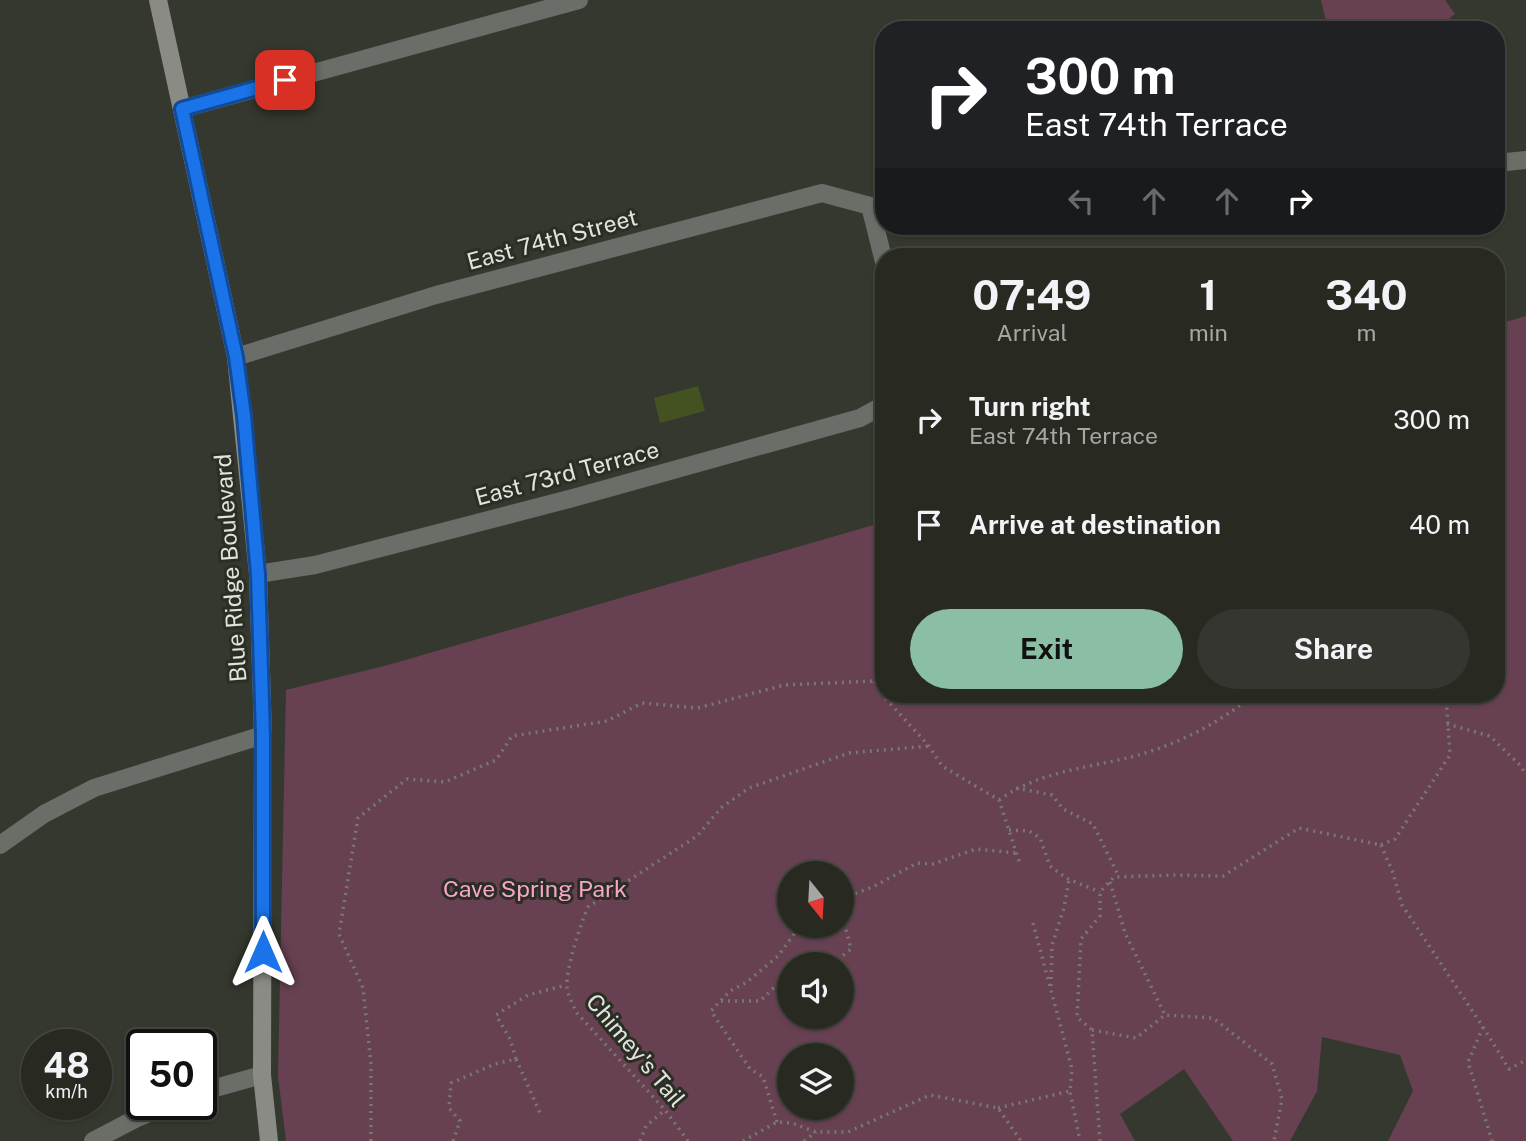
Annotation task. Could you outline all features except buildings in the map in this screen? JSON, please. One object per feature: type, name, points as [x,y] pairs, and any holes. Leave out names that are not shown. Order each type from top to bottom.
[{"type":"main road","name":"Blue Ridge Boulevard","points":[[158,0],[236,357],[258,574],[263,735],[262,1075],[269,1141]]},
{"type":"street","points":[[182,109],[579,0]]},
{"type":"street","points":[[1505,162],[1526,160]]},
{"type":"street","name":"East 74th Street","points":[[236,357],[436,295],[822,193],[875,206]]},
{"type":"street","name":"East 73rd Terrace","points":[[258,574],[315,565],[573,498],[860,418],[875,410]]},
{"type":"street","points":[[0,845],[44,814],[94,788],[263,735]]},
{"type":"street","points":[[217,1088],[262,1075]]},
{"type":"street","points":[[93,1141],[133,1120]]},
{"type":"path","points":[[371,1141],[371,1064],[363,988],[339,934],[358,818],[407,779],[444,782],[496,760],[512,736],[607,721],[642,703],[698,708],[784,685],[874,681]]},
{"type":"path","points":[[890,703],[929,746],[942,766],[999,800],[1020,864]]},
{"type":"path","points":[[999,800],[1016,788],[1060,773],[1138,755],[1198,732],[1242,703]]},
{"type":"path","points":[[1274,1141],[1282,1099],[1272,1064],[1213,1018],[1165,1015],[1136,1038],[1092,1030],[1077,1017],[1081,939],[1100,916],[1100,892],[1110,881],[1119,877],[1223,876],[1299,828],[1381,845],[1395,839],[1450,755],[1448,703]]},
{"type":"path","points":[[1447,724],[1490,736],[1521,766],[1526,775]]},
{"type":"path","name":"Chimey's Tail","points":[[688,1141],[665,1110],[576,1013],[566,985],[581,922],[588,907],[697,836],[722,807],[749,788],[849,753],[929,746]]},
{"type":"path","points":[[1016,788],[1052,795],[1063,808],[1093,824],[1119,877]]},
{"type":"path","points":[[1009,830],[1029,831],[1040,838],[1050,866],[1100,892]]},
{"type":"path","points":[[1381,845],[1402,905],[1509,1069],[1526,1060]]},
{"type":"path","points":[[854,894],[873,887],[917,863],[933,864],[976,849],[1016,853]]},
{"type":"path","points":[[1051,992],[1052,945],[1064,908],[1069,878]]},
{"type":"path","points":[[1110,881],[1125,933],[1165,1015]]},
{"type":"path","points":[[1033,923],[1072,1069],[1070,1091],[1080,1141]]},
{"type":"path","points":[[777,1122],[763,1077],[750,1069],[711,1011],[730,991],[747,982],[778,956],[791,938]]},
{"type":"path","points":[[540,1113],[510,1039],[496,1015],[528,995],[566,985]]},
{"type":"path","points":[[720,1001],[760,1001],[777,985]]},
{"type":"path","points":[[1483,1027],[1468,1062],[1492,1141]]},
{"type":"path","points":[[1092,1030],[1100,1141]]},
{"type":"path","points":[[453,1141],[460,1121],[449,1108],[451,1083],[495,1063],[516,1059]]},
{"type":"path","points":[[743,1141],[777,1122],[792,1123],[816,1132],[848,1132],[930,1095],[998,1108],[1070,1091]]},
{"type":"path","points":[[998,1108],[1021,1141]]},
{"type":"path","points":[[640,1141],[646,1126],[665,1110]]},
{"type":"path","points":[[804,1141],[816,1132]]},
{"type":"green space","points":[[1321,0],[1445,0],[1455,14],[1446,21],[1326,21]]},
{"type":"green space","name":"Cave Spring Park","points":[[1526,316],[1526,1141],[1388,1141],[1413,1091],[1400,1055],[1322,1037],[1317,1091],[1290,1141],[1233,1141],[1184,1069],[1120,1114],[1135,1141],[286,1141],[278,1076],[286,690],[388,665],[875,525],[875,703],[1505,703],[1505,322]]},
{"type":"route","points":[[263,952],[263,735],[258,574],[244,416],[236,357],[182,109],[285,80]]}]
